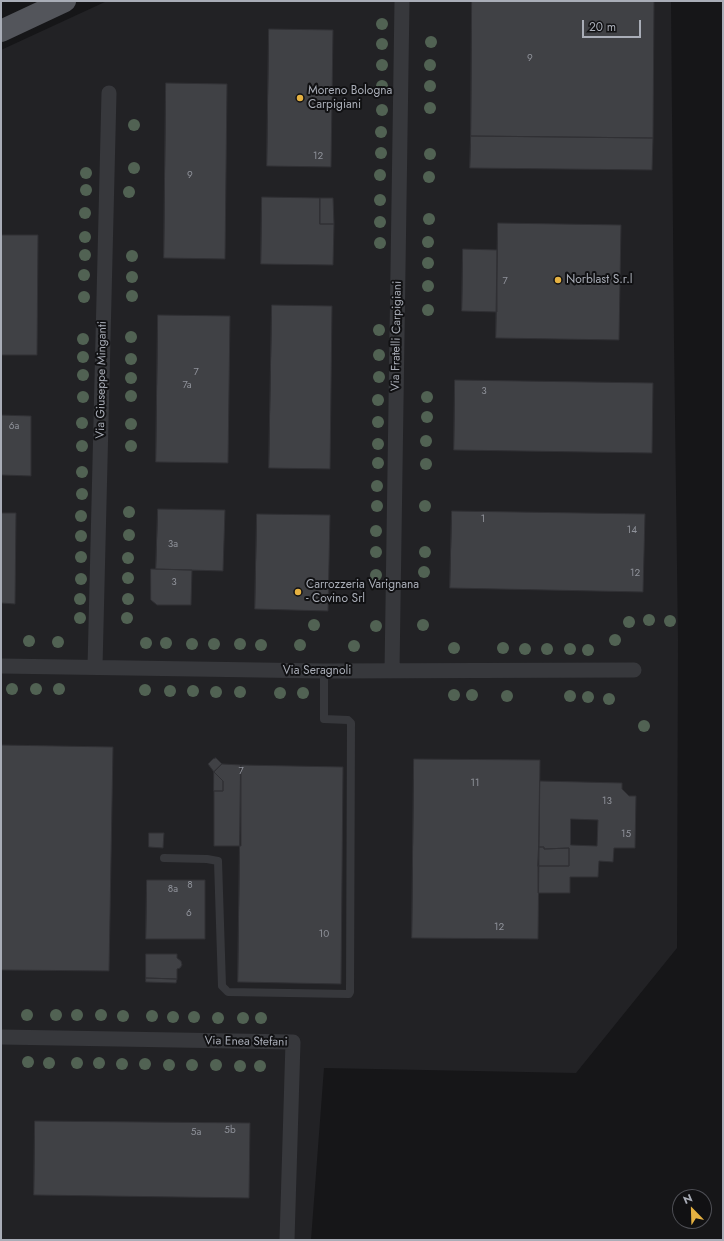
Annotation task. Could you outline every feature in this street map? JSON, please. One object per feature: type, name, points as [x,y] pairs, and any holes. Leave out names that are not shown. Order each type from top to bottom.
[{"type":"main road","points":[[1,31],[65,1]]},
{"type":"street","name":"Via Fratelli Carpigiani","points":[[392,671],[402,1]]},
{"type":"street","name":"Via Giuseppe Minganti","points":[[95,667],[109,93]]},
{"type":"street","name":"Via Seragnoli","points":[[1,666],[324,671],[634,670]]},
{"type":"street","name":"Via Enea Stefani","points":[[1,1038],[293,1042],[287,1240]]},
{"type":"lane","points":[[164,858],[207,859],[218,861],[222,986],[225,990],[228,992],[349,994],[351,723],[348,720],[324,719],[324,671]]},
{"type":"shaded area","points":[[107,1],[671,1],[678,640],[677,948],[576,1073],[324,1068],[311,1240],[1,1240],[1,50]]},
{"type":"building","points":[[472,1],[654,1],[653,138],[471,136]]},
{"type":"building","name":"Moreno Bologna Carpigiani","points":[[269,29],[333,30],[331,167],[267,166]]},
{"type":"building","points":[[166,83],[227,84],[225,259],[164,258]]},
{"type":"building","points":[[471,136],[653,138],[652,170],[470,168]]},
{"type":"building","points":[[262,197],[320,198],[320,224],[334,224],[333,265],[261,264]]},
{"type":"building","points":[[320,198],[333,198],[334,224],[320,224]]},
{"type":"building","name":"Norblast S.r.l","points":[[498,223],[621,225],[619,340],[496,338]]},
{"type":"building","points":[[1,235],[38,235],[37,355],[1,355]]},
{"type":"building","points":[[463,249],[497,250],[497,312],[462,311]]},
{"type":"building","points":[[272,305],[332,306],[330,469],[269,468]]},
{"type":"building","points":[[158,315],[230,316],[228,463],[156,462]]},
{"type":"building","points":[[455,380],[653,383],[652,453],[454,450]]},
{"type":"building","points":[[1,415],[31,416],[31,476],[1,475]]},
{"type":"building","points":[[158,509],[225,510],[223,571],[156,569]]},
{"type":"building","points":[[452,511],[645,514],[643,592],[450,588]]},
{"type":"building","points":[[1,513],[16,513],[15,604],[1,603]]},
{"type":"building","points":[[257,514],[330,515],[328,611],[255,609]]},
{"type":"building","points":[[151,569],[192,570],[191,605],[157,605],[151,600]]},
{"type":"building","points":[[1,745],[113,747],[109,971],[1,970]]},
{"type":"building","points":[[216,758],[222,764],[214,772],[208,764]]},
{"type":"building","points":[[414,759],[540,760],[538,939],[412,938]]},
{"type":"building","points":[[222,764],[241,765],[241,846],[214,846],[214,791],[223,791],[223,781],[214,772]]},
{"type":"building","points":[[241,765],[343,767],[341,984],[238,982]]},
{"type":"building","points":[[214,772],[223,781],[223,791],[214,791]]},
{"type":"building","points":[[540,781],[622,783],[622,789],[629,796],[636,796],[635,848],[614,848],[613,862],[599,861],[598,877],[570,877],[570,893],[538,893],[538,866],[569,866],[569,848],[544,849],[544,847],[539,847]],"holes":[[[571,819],[598,820],[597,846],[571,845]]]},
{"type":"building","points":[[149,833],[164,833],[163,848],[149,847]]},
{"type":"building","points":[[539,847],[544,847],[544,849],[569,848],[569,866],[538,866]]},
{"type":"building","points":[[147,880],[205,880],[205,939],[146,939]]},
{"type":"building","points":[[146,954],[177,954],[177,958],[181,961],[182,965],[177,969],[177,979],[146,978]]},
{"type":"building","points":[[146,978],[177,979],[176,983],[146,982]]},
{"type":"building","points":[[35,1121],[250,1123],[249,1198],[34,1195]]},
{"type":"place","name":"Moreno Bologna Carpigiani","points":[[300,98]]},
{"type":"place","name":"Norblast S.r.l","points":[[558,280]]},
{"type":"place","name":"Carrozzeria Varignana - Covino Srl","points":[[298,592]]}]
